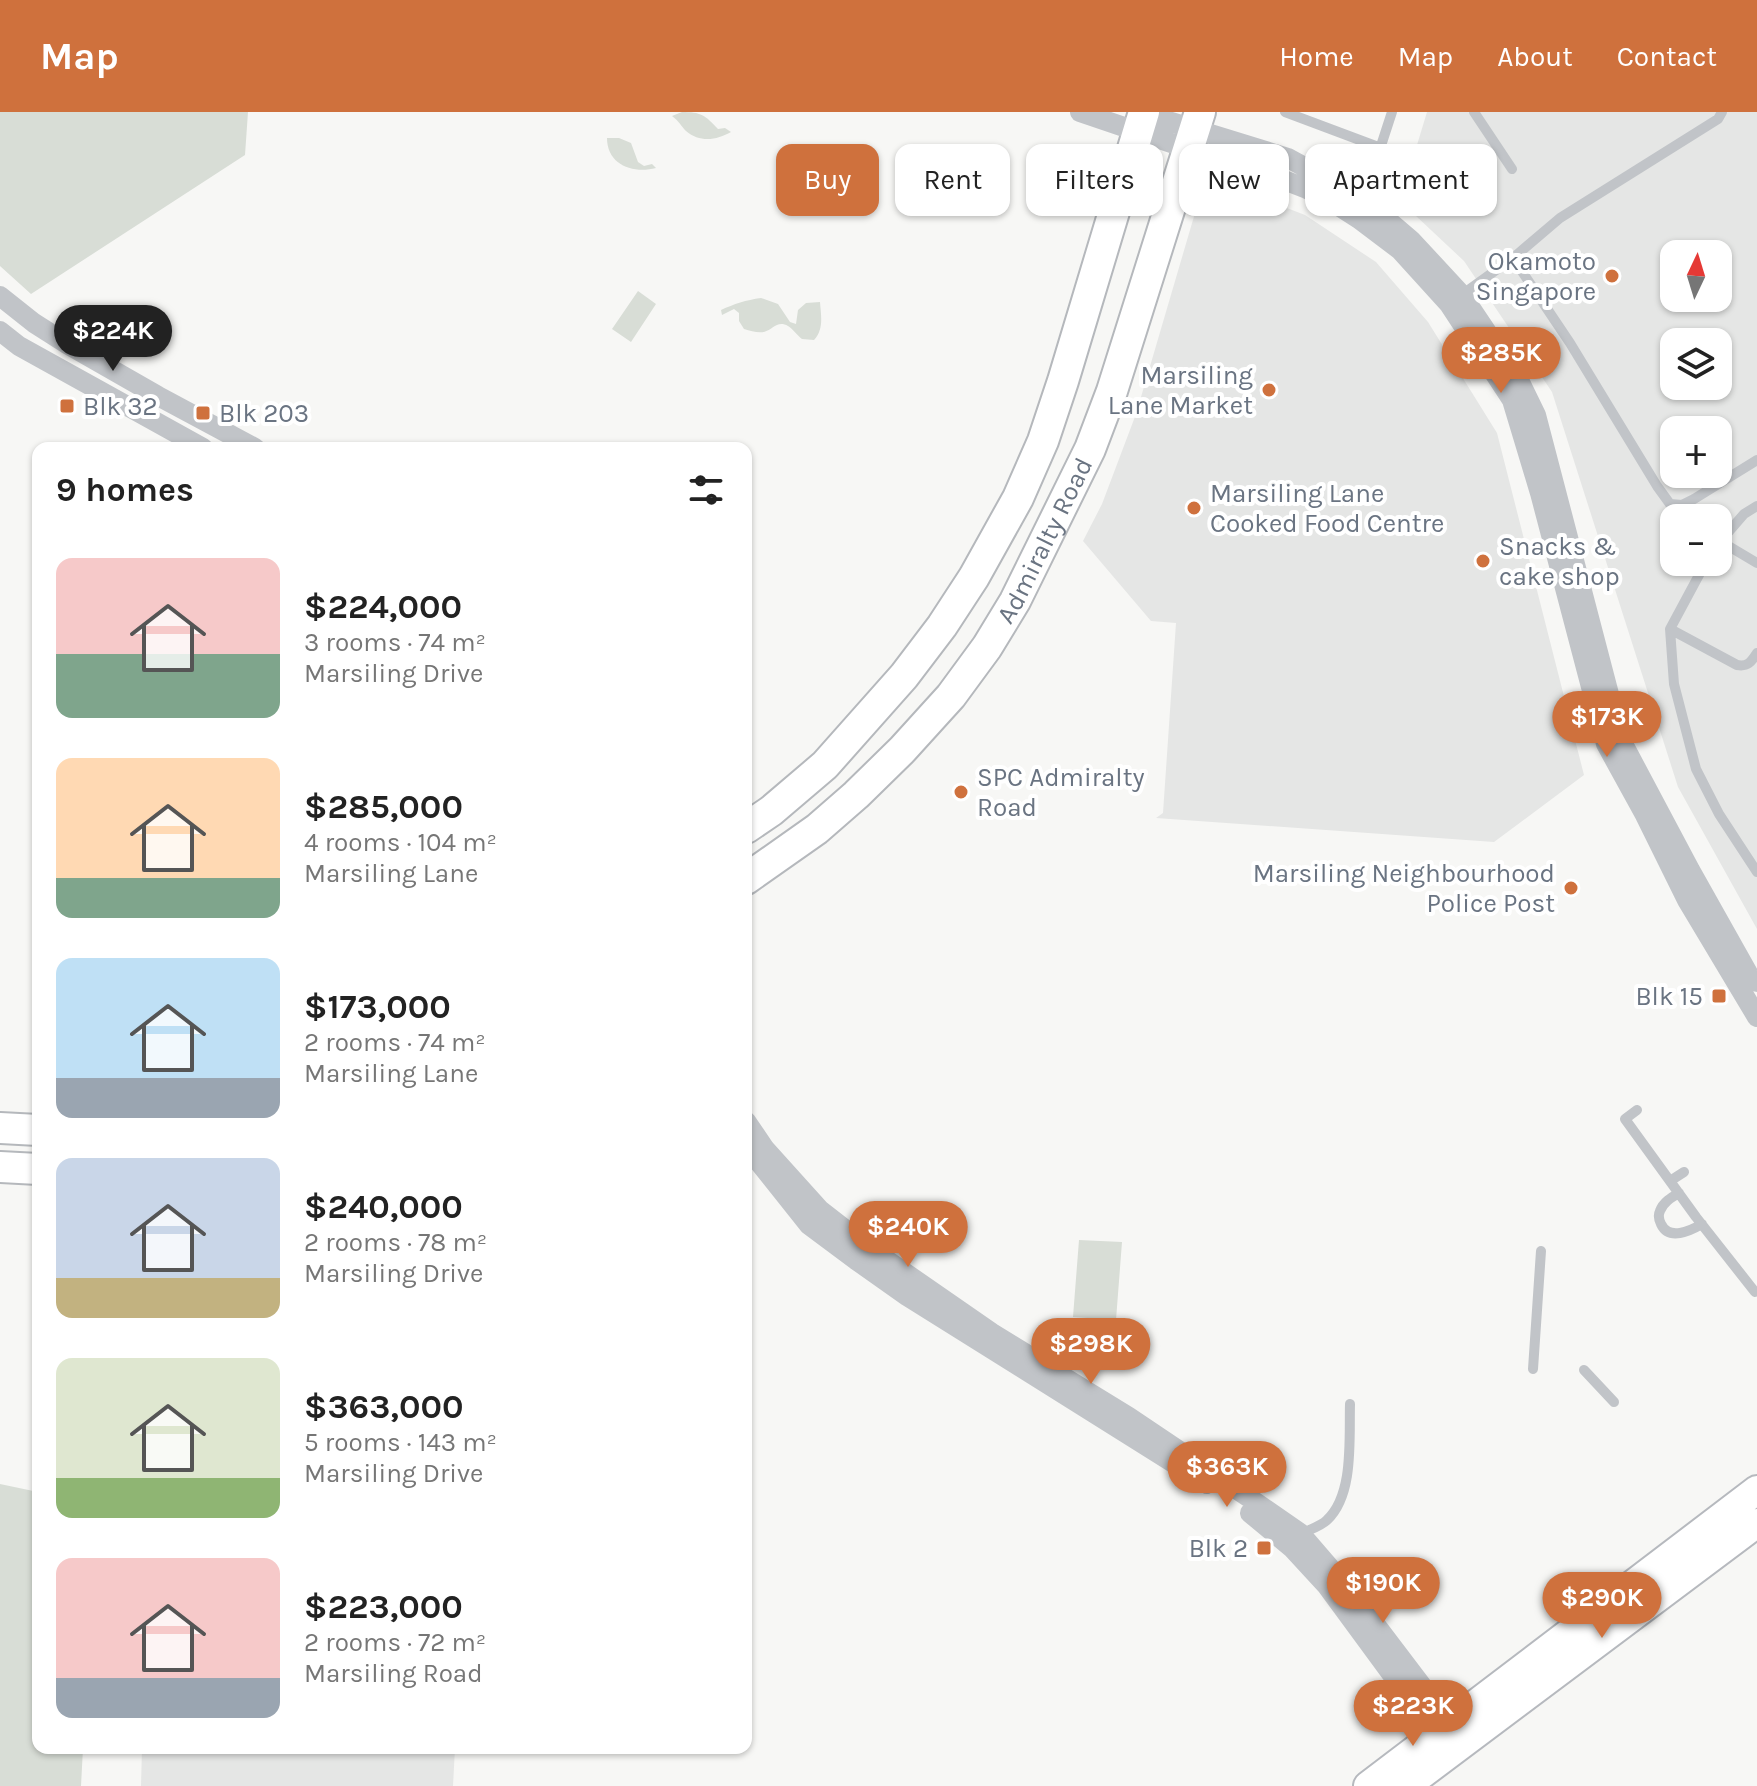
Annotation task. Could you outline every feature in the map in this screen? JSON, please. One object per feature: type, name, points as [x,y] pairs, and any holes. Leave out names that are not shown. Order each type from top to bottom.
[{"type":"main road","name":"Admiralty Road","points":[[752,824],[825,765],[904,676],[974,577],[1018,498],[1043,441],[1067,367],[1141,117]]},
{"type":"main road","name":"Admiralty Road","points":[[752,875],[817,829],[902,750],[951,696],[987,647],[1015,601],[1090,449],[1112,391],[1194,130]]},
{"type":"main road","points":[[0,1128],[32,1130]]},
{"type":"main road","points":[[0,1167],[32,1169]]},
{"type":"street","points":[[1080,112],[1141,117],[1194,130],[1261,171],[1305,188]]},
{"type":"street","points":[[1368,216],[1455,300],[1512,400],[1548,490],[1598,677],[1621,740],[1749,975],[1757,982]]},
{"type":"street","points":[[0,296],[67,344],[244,442]]},
{"type":"street","points":[[0,331],[19,346],[192,442]]},
{"type":"street","points":[[1598,677],[1606,744],[1687,900],[1757,1017]]},
{"type":"street","points":[[752,1130],[765,1149],[820,1210],[865,1245],[992,1333],[1129,1417],[1251,1499],[1296,1541],[1327,1586],[1452,1736]]},
{"type":"street","points":[[752,1154],[809,1225],[907,1296],[1296,1541]]},
{"type":"street","points":[[1406,1786],[1452,1736],[1757,1490]]},
{"type":"street","points":[[1368,1786],[1452,1736],[1757,1523]]},
{"type":"lane","points":[[1285,112],[1370,144]]},
{"type":"lane","points":[[1382,144],[1392,112]]},
{"type":"lane","points":[[1474,112],[1512,169]]},
{"type":"lane","points":[[1455,300],[1513,258],[1560,218],[1718,119],[1722,112]]},
{"type":"lane","points":[[1513,258],[1670,504],[1682,505],[1694,499],[1757,460]]},
{"type":"lane","points":[[1732,528],[1744,514],[1757,506]]},
{"type":"lane","points":[[1732,550],[1757,563]]},
{"type":"lane","points":[[1698,576],[1670,629],[1674,684],[1696,769],[1719,814],[1757,872]]},
{"type":"lane","points":[[1670,629],[1737,665],[1751,663],[1757,653]]},
{"type":"lane","points":[[1637,1110],[1625,1119],[1755,1292]]},
{"type":"lane","points":[[1670,1181],[1684,1172]]},
{"type":"lane","points":[[1679,1193],[1660,1209],[1662,1227],[1667,1232],[1677,1233],[1702,1224]]},
{"type":"lane","points":[[1533,1369],[1541,1251]]},
{"type":"lane","points":[[1584,1370],[1614,1402]]},
{"type":"lane","points":[[1296,1541],[1325,1523],[1341,1504],[1346,1485],[1350,1404]]},
{"type":"shaded area","points":[[0,112],[248,112],[245,155],[31,294],[0,266]]},
{"type":"shaded area","points":[[682,112],[702,115],[718,129],[725,128],[731,132],[703,139],[691,135],[672,116]]},
{"type":"shaded area","points":[[1427,112],[1757,112],[1757,929],[1678,787],[1552,392],[1464,261],[1416,216],[1497,216],[1497,144],[1417,144]]},
{"type":"shaded area","points":[[607,138],[619,138],[631,143],[638,162],[644,166],[652,164],[656,168],[639,170],[616,161],[611,155]]},
{"type":"shaded area","points":[[1289,209],[1305,215],[1376,262],[1428,322],[1497,433],[1584,775],[1494,842],[1156,818],[1163,813],[1176,623],[1151,621],[1083,541],[1102,504],[1136,414],[1194,216],[1289,216]]},
{"type":"shaded area","points":[[638,291],[656,304],[631,342],[612,329]]},
{"type":"shaded area","points":[[761,298],[778,304],[790,322],[796,324],[798,310],[806,303],[820,302],[821,322],[817,336],[814,340],[802,339],[784,324],[764,332],[754,332],[744,329],[739,313],[734,309],[722,315],[721,310]]},
{"type":"shaded area","points":[[1079,1240],[1122,1242],[1116,1320],[1073,1317]]},
{"type":"shaded area","points":[[0,1484],[32,1491],[32,1754],[83,1754],[81,1786],[0,1786]]},
{"type":"shaded area","points":[[142,1754],[455,1754],[453,1786],[141,1786]]},
{"type":"place","name":"Okamoto Singapore","points":[[1612,276]]},
{"type":"place","name":"Marsiling Lane Market","points":[[1269,390]]},
{"type":"place","name":"Blk 32","points":[[67,406]]},
{"type":"place","name":"Blk 203","points":[[203,413]]},
{"type":"place","name":"Marsiling Lane Cooked Food Centre","points":[[1194,508]]},
{"type":"place","name":"Snacks & cake shop","points":[[1483,561]]},
{"type":"place","name":"SPC Admiralty Road","points":[[961,792]]},
{"type":"place","name":"Marsiling Neighbourhood Police Post","points":[[1571,888]]},
{"type":"place","name":"Blk 15","points":[[1719,996]]},
{"type":"place","name":"Blk 2","points":[[1264,1548]]}]
